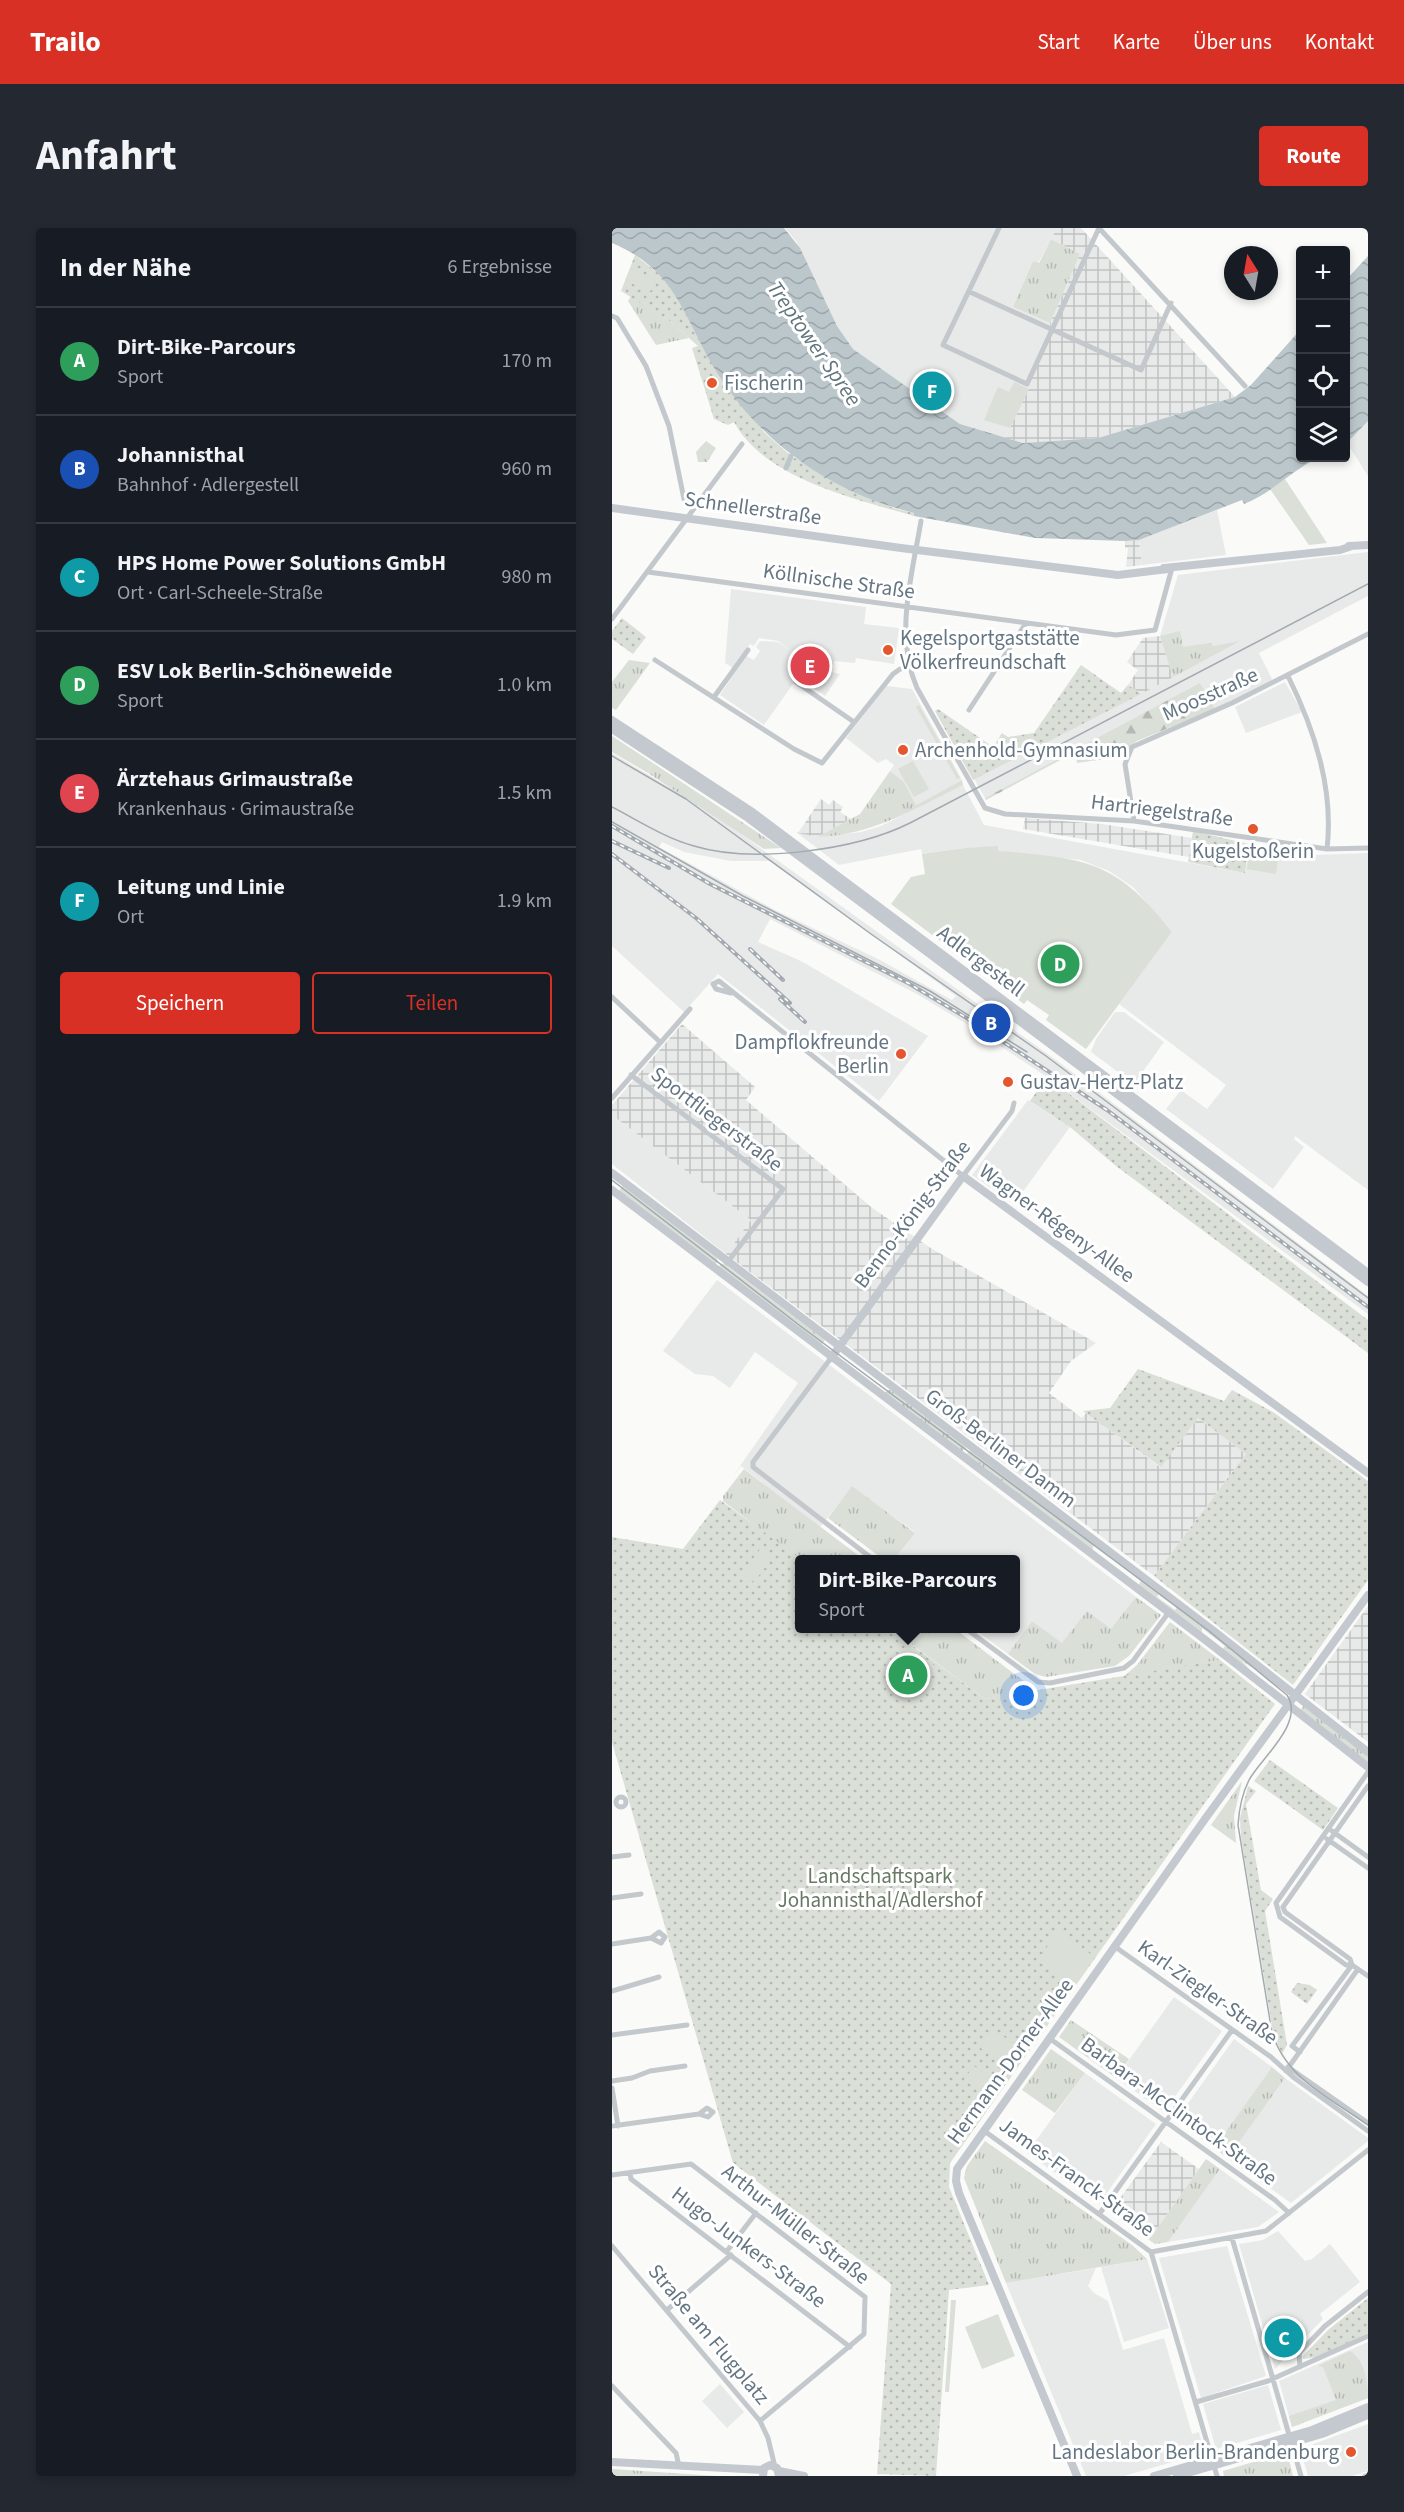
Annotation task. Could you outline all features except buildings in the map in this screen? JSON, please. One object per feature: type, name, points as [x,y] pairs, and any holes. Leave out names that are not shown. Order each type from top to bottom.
[{"type":"main road","name":"Schnellerstraße","points":[[612,508],[890,545],[901,543],[916,548],[1118,575],[1154,571],[1161,568],[1322,550],[1340,550],[1352,546],[1368,545]]},
{"type":"main road","points":[[612,720],[742,806],[777,836]]},
{"type":"main road","points":[[612,729],[777,836]]},
{"type":"main road","points":[[713,795],[722,796],[740,809],[742,806]]},
{"type":"main road","name":"Adlergestell","points":[[777,836],[1314,1238],[1368,1282]]},
{"type":"main road","name":"Groß-Berliner Damm","points":[[612,1173],[1368,1752]]},
{"type":"main road","name":"Benno-König-Straße","points":[[831,1358],[837,1346],[963,1176]]},
{"type":"main road","name":"Wagner-Régeny-Allee","points":[[963,1176],[1368,1473]]},
{"type":"main road","name":"Groß-Berliner Damm","points":[[612,1190],[1169,1612],[1368,1770]]},
{"type":"main road","name":"Adlergestell","points":[[1314,1238],[1368,1273]]},
{"type":"main road","name":"Hermann-Dorner-Allee","points":[[1077,2476],[957,2185],[958,2165],[1368,1595]]},
{"type":"main road","points":[[1290,2440],[1368,2407]]},
{"type":"main road","points":[[1154,2476],[1213,2462],[1368,2415]]},
{"type":"main road","points":[[612,2462],[804,2476]]},
{"type":"main road","points":[[1177,2476],[1213,2462]]},
{"type":"street","points":[[999,228],[943,345],[1026,384],[1099,228],[1171,303],[1245,386]]},
{"type":"street","points":[[970,292],[1140,370],[1171,303]]},
{"type":"street","points":[[612,316],[617,318],[646,366],[669,426],[684,499],[696,507]]},
{"type":"street","points":[[612,619],[742,444]]},
{"type":"street","points":[[655,660],[794,749],[822,764],[893,674],[900,669],[908,668],[904,643],[921,521]]},
{"type":"street","name":"Köllnische Straße","points":[[648,572],[1116,635],[1155,630],[1170,568]]},
{"type":"street","points":[[969,710],[1026,623]]},
{"type":"street","name":"Moosstraße","points":[[1134,821],[1125,764],[1132,747],[1288,676],[1368,634]]},
{"type":"street","points":[[714,697],[748,650]]},
{"type":"street","name":"Hartriegelstraße","points":[[908,668],[968,779],[985,808],[990,811],[1134,821],[1327,849],[1368,848]]},
{"type":"street","points":[[1288,676],[1308,717],[1320,762],[1329,804],[1327,849]]},
{"type":"street","points":[[796,682],[854,722]]},
{"type":"street","name":"Wagner-Régeny-Allee","points":[[731,993],[963,1176]]},
{"type":"street","points":[[612,997],[660,1042]]},
{"type":"street","points":[[612,1098],[690,1009]]},
{"type":"street","name":"Sportfliegerstraße","points":[[631,1075],[783,1190],[727,1263]]},
{"type":"street","name":"Benno-König-Straße","points":[[963,1176],[1012,1111],[1014,1103]]},
{"type":"street","points":[[831,1358],[753,1462],[753,1467],[867,1555]]},
{"type":"street","points":[[970,1633],[1027,1676],[1046,1683],[1124,1668],[1133,1661],[1169,1612]]},
{"type":"street","points":[[1368,1770],[1278,1899],[1276,1908],[1280,1917],[1346,1965],[1352,1965],[1368,1976]]},
{"type":"street","points":[[1276,1908],[1283,1907],[1368,1786]]},
{"type":"street","points":[[1328,1828],[1368,1857]]},
{"type":"street","points":[[1323,1837],[1368,1868]]},
{"type":"street","points":[[612,1857],[629,1855]]},
{"type":"street","points":[[612,1898],[641,1894]]},
{"type":"street","points":[[1283,1907],[1285,1912],[1350,1959],[1352,1965]]},
{"type":"street","points":[[612,1944],[651,1938]]},
{"type":"street","name":"Karl-Ziegler-Straße","points":[[1114,1946],[1286,2068],[1368,2122]]},
{"type":"street","points":[[1300,2052],[1292,2046],[1352,1965]]},
{"type":"street","points":[[1286,2068],[1323,2021],[1359,1969]]},
{"type":"street","points":[[612,1991],[659,1977]]},
{"type":"street","points":[[1314,2015],[1323,2021]]},
{"type":"street","points":[[612,2036],[687,2025]]},
{"type":"street","points":[[1100,2213],[1232,2030]]},
{"type":"street","name":"Barbara-McClintock-Straße","points":[[1049,2037],[1275,2200],[1288,2213]]},
{"type":"street","points":[[612,2081],[632,2078],[650,2071],[685,2067]]},
{"type":"street","name":"Karl-Ziegler-Straße","points":[[1286,2068],[1368,2131]]},
{"type":"street","points":[[612,2088],[615,2126],[699,2114]]},
{"type":"street","name":"James-Franck-Straße","points":[[983,2130],[1151,2252],[1217,2476]]},
{"type":"street","points":[[1151,2252],[1261,2233],[1368,2150]]},
{"type":"street","name":"Arthur-Müller-Straße","points":[[612,2175],[691,2164],[865,2297],[864,2334],[760,2421]]},
{"type":"street","name":"Hugo-Junkers-Straße","points":[[630,2173],[631,2179],[850,2347]]},
{"type":"street","points":[[667,2310],[729,2253],[756,2214]]},
{"type":"street","points":[[1232,2238],[1301,2476]]},
{"type":"street","name":"Straße am Flugplatz","points":[[612,2246],[760,2421],[771,2449],[770,2472]]},
{"type":"street","points":[[1300,2367],[1299,2353],[1325,2326],[1368,2292]]},
{"type":"street","points":[[1196,2402],[1272,2379],[1368,2336]]},
{"type":"street","points":[[612,2386],[676,2453],[679,2466]]},
{"type":"shaded area","points":[[785,228],[1057,228],[1038,263],[1033,261],[1013,307],[1050,323],[1051,330],[1029,387],[1005,438],[960,424],[853,349],[837,326],[796,241]]},
{"type":"shaded area","points":[[1057,228],[1081,228],[1235,397],[1098,438],[1023,443],[1005,438],[1029,388],[1027,384],[1051,330],[1050,323],[1080,254],[1051,239]]},
{"type":"shaded area","points":[[1368,421],[1368,476],[1350,448],[1350,440]]},
{"type":"shaded area","points":[[1217,510],[1226,555],[1142,565],[1139,540]]},
{"type":"shaded area","points":[[1139,540],[1142,565],[1126,567],[1128,548],[1125,548],[1125,541]]},
{"type":"shaded area","points":[[1368,552],[1368,596],[1259,653],[1273,681],[1215,709],[1200,684],[985,798],[974,779],[1173,677],[1160,636],[1178,575]]},
{"type":"shaded area","points":[[731,589],[866,607],[864,624],[899,628],[894,664],[856,658],[855,663],[834,661],[832,672],[840,674],[825,696],[811,686],[812,681],[800,674],[764,725],[720,695],[746,656],[754,660],[760,651],[756,647],[760,641],[778,642],[792,651],[778,641],[759,638],[754,646],[750,644],[733,668],[725,663]]},
{"type":"shaded area","points":[[1160,636],[1173,677],[1141,694],[1128,685],[1138,670],[1127,662],[1143,638]]},
{"type":"shaded area","points":[[1285,682],[1302,712],[1246,733],[1235,707]]},
{"type":"shaded area","name":"Archenhold-Gymnasium","points":[[886,686],[912,689],[962,780],[916,805],[904,782],[890,771],[894,765],[886,759],[878,763],[846,738]]},
{"type":"shaded area","points":[[612,753],[706,809],[1056,1060],[1368,1296],[1368,1314],[1047,1077],[970,1026],[915,993],[770,919],[758,942],[803,962],[928,1036],[879,1101],[718,974],[684,1012],[612,946]],"holes":[[[662,842],[684,852],[731,861],[770,861],[956,996],[952,1000],[878,959],[777,911],[659,847]]]},
{"type":"shaded area","points":[[963,785],[984,825],[1245,873],[1250,846],[1312,855],[1368,853],[1368,1190],[1295,1136],[1294,1139],[1304,1147],[1273,1189],[1166,1109],[1181,1090],[1207,1109],[1226,1085],[1119,1004],[1172,932],[1133,887],[1109,871],[1081,860],[997,851],[998,847],[965,848],[922,854],[921,849],[839,865],[796,832],[817,837],[861,832],[881,826]]},
{"type":"shaded area","points":[[821,799],[829,805],[833,800],[843,807],[840,812],[851,819],[817,837],[798,833]]},
{"type":"shaded area","points":[[1025,818],[1102,824],[1192,838],[1189,857],[1023,829]]},
{"type":"shaded area","points":[[1115,1012],[1124,1012],[1164,1042],[1134,1084],[1091,1052],[1096,1039]]},
{"type":"shaded area","points":[[682,1024],[755,1087],[746,1100],[871,1207],[929,1247],[1096,1343],[1071,1361],[1049,1393],[1082,1418],[1086,1413],[1160,1467],[1198,1418],[1246,1454],[1154,1576],[726,1254],[751,1220],[612,1115],[612,1105]]},
{"type":"shaded area","points":[[1028,1100],[1070,1127],[1014,1204],[972,1175]]},
{"type":"shaded area","points":[[612,1115],[751,1220],[726,1254],[612,1164]]},
{"type":"shaded area","points":[[717,1280],[1136,1597],[1111,1630],[1062,1644],[1032,1621],[1008,1654],[979,1633],[1020,1633],[1020,1555],[897,1555],[915,1532],[852,1487],[820,1527],[741,1466],[733,1476],[798,1383],[755,1352],[730,1388],[713,1376],[695,1374],[663,1351]]},
{"type":"shaded area","points":[[1368,1606],[1368,1742],[1305,1694]]},
{"type":"shaded area","points":[[1174,1997],[1222,2031],[1164,2112],[1116,2078]]},
{"type":"shaded area","points":[[1234,2039],[1272,2067],[1214,2148],[1176,2120]]},
{"type":"shaded area","points":[[1085,2073],[1156,2124],[1099,2204],[1027,2153]]},
{"type":"shaded area","points":[[1285,2078],[1368,2138],[1368,2141],[1291,2203],[1228,2158]]},
{"type":"shaded area","points":[[1161,2142],[1199,2169],[1149,2240],[1110,2212]]},
{"type":"shaded area","points":[[1220,2169],[1279,2212],[1258,2227],[1168,2242]]},
{"type":"shaded area","points":[[1278,2231],[1305,2261],[1312,2259],[1330,2244],[1360,2282],[1320,2314],[1323,2319],[1275,2369],[1239,2244],[1263,2240]]},
{"type":"shaded area","points":[[1227,2246],[1266,2376],[1201,2398],[1159,2258]]},
{"type":"shaded area","points":[[1147,2259],[1169,2328],[1124,2342],[1101,2267]]},
{"type":"shaded area","points":[[1096,2268],[1088,2286],[1094,2293],[1108,2301],[1123,2350],[1164,2338],[1192,2434],[1199,2432],[1204,2453],[1124,2476],[1086,2476],[1006,2283]]},
{"type":"shaded area","points":[[1368,2342],[1368,2398],[1292,2427],[1279,2381]]},
{"type":"shaded area","points":[[720,2384],[744,2412],[727,2428],[702,2401]]},
{"type":"shaded area","points":[[1268,2385],[1281,2430],[1216,2449],[1203,2404]]},
{"type":"shaded area","points":[[1368,2424],[1368,2471],[1352,2476],[1308,2476],[1300,2449]]},
{"type":"green space","points":[[1051,239],[1080,254],[1050,323],[1013,307],[1033,261],[1039,263]]},
{"type":"green space","points":[[635,255],[658,273],[680,300],[701,344],[764,432],[791,456],[893,508],[914,513],[914,516],[840,494],[789,472],[748,442],[734,422],[728,425],[714,419],[692,348],[698,346],[670,321],[621,291]]},
{"type":"green space","points":[[630,269],[656,279],[651,291],[625,281]]},
{"type":"green space","points":[[631,296],[670,321],[689,338],[656,345],[628,301]]},
{"type":"green space","points":[[1014,382],[1029,389],[1010,428],[984,420],[998,387],[1009,392]]},
{"type":"green space","points":[[706,441],[716,448],[707,462],[698,462],[696,452]]},
{"type":"green space","points":[[1285,479],[1327,543],[1309,545],[1270,489]]},
{"type":"green space","points":[[622,618],[646,637],[633,654],[612,639],[612,631]]},
{"type":"green space","points":[[1180,631],[1183,647],[1210,643],[1214,646],[1240,641],[1173,677],[1160,636]]},
{"type":"green space","points":[[629,660],[650,663],[616,710],[612,708],[612,682]]},
{"type":"green space","points":[[1081,665],[1121,693],[1128,685],[1141,694],[973,780],[935,711],[938,709],[993,747],[1002,733],[1008,737],[1034,733]]},
{"type":"green space","points":[[1200,683],[1215,709],[1137,741],[1130,746],[1124,756],[1077,763],[1076,756],[1064,758],[986,800],[985,798]]},
{"type":"green space","points":[[919,705],[960,778],[957,779],[916,707]]},
{"type":"green space","points":[[612,736],[653,763],[648,773],[612,752]]},
{"type":"green space","points":[[913,761],[929,789],[914,797],[898,769]]},
{"type":"green space","points":[[653,763],[781,848],[764,849],[648,773]]},
{"type":"green space","points":[[890,771],[904,782],[916,805],[962,780],[963,785],[875,826],[817,837],[860,814]]},
{"type":"green space","points":[[1193,831],[1249,844],[1245,873],[1188,862]]},
{"type":"green space","points":[[998,846],[998,851],[1054,856],[1097,867],[1133,890],[1172,932],[1086,1049],[1046,1020],[1049,1015],[1027,1000],[1024,1004],[891,904],[911,877],[925,874],[922,854]]},
{"type":"green space","points":[[1249,854],[1278,859],[1276,874],[1247,869]]},
{"type":"green space","points":[[1047,1077],[1368,1320],[1368,1353],[1116,1166],[1070,1127],[1030,1101]]},
{"type":"green space","points":[[623,1185],[717,1258],[718,1262],[713,1266],[618,1192]]},
{"type":"green space","points":[[723,1263],[825,1340],[820,1346],[718,1267]]},
{"type":"green space","points":[[1138,1369],[1224,1401],[1232,1390],[1273,1412],[1368,1481],[1368,1580],[1293,1685],[1154,1576],[1246,1454],[1198,1418],[1161,1467],[1083,1411],[1110,1408]]},
{"type":"green space","points":[[888,1390],[966,1447],[961,1453],[884,1395]]},
{"type":"green space","points":[[971,1450],[1094,1543],[1092,1552],[966,1454]]},
{"type":"green space","points":[[744,1469],[858,1555],[795,1556],[723,1501],[723,1496]]},
{"type":"green space","points":[[852,1486],[915,1533],[897,1555],[878,1555],[828,1518]]},
{"type":"green space","name":"Landschaftspark Johannisthal/Adlershof","points":[[720,1500],[796,1555],[795,1633],[895,1633],[985,1699],[1220,1660],[1275,1704],[950,2163],[949,2187],[989,2285],[949,2290],[936,2476],[877,2474],[891,2284],[733,2163],[612,1742],[612,1537],[683,1549]]},
{"type":"green space","points":[[761,1548],[773,1557],[754,1582],[742,1573]]},
{"type":"green space","points":[[1142,1579],[1160,1592],[1157,1597],[1175,1610],[1178,1606],[1253,1665],[1251,1667],[1242,1661],[1249,1669],[1248,1671],[1222,1650],[1225,1646],[1202,1628],[1202,1635],[1138,1586]]},
{"type":"green space","points":[[1136,1597],[1161,1615],[1129,1656],[1115,1666],[1046,1677],[1035,1674],[1008,1654],[1032,1621],[1062,1643],[1087,1611],[1111,1629]]},
{"type":"green space","points":[[1170,1622],[1220,1660],[1123,1677],[1137,1665]]},
{"type":"green space","points":[[896,1633],[960,1633],[1037,1691],[985,1699]]},
{"type":"green space","points":[[907,1645],[935,1666],[905,1702],[882,1684]]},
{"type":"green space","points":[[1304,1705],[1368,1754],[1368,1765],[1299,1712]]},
{"type":"green space","points":[[1270,1760],[1338,1808],[1323,1830],[1254,1781]]},
{"type":"green space","points":[[1242,1781],[1234,1816],[1236,1843],[1211,1825]]},
{"type":"green space","points":[[1248,1786],[1256,1791],[1246,1804],[1261,1890],[1273,1899],[1265,1911],[1287,2045],[1282,2054],[1273,2032],[1241,1837],[1240,1818]]},
{"type":"green space","points":[[1058,1931],[1095,1957],[1075,1986],[1038,1960]]},
{"type":"green space","points":[[1297,1983],[1310,1985],[1317,1990],[1307,2004],[1291,1992]]},
{"type":"green space","points":[[1071,2020],[1129,2059],[1116,2078],[1059,2037]]},
{"type":"green space","points":[[992,2028],[1024,2051],[1011,2069],[979,2047]]},
{"type":"green space","points":[[1051,2049],[1085,2073],[1055,2113],[1022,2090]]},
{"type":"green space","points":[[974,2066],[995,2081],[985,2094],[964,2079]]},
{"type":"green space","points":[[1272,2067],[1285,2078],[1228,2158],[1214,2148]]},
{"type":"green space","points":[[985,2141],[1132,2245],[1147,2259],[1006,2283],[964,2178],[967,2166]]},
{"type":"green space","points":[[1206,2159],[1220,2169],[1168,2242],[1155,2244],[1149,2240]]},
{"type":"green space","points":[[1368,2298],[1368,2333],[1318,2357],[1303,2359],[1302,2357],[1328,2330]]},
{"type":"green space","points":[[951,2300],[956,2300],[949,2392],[945,2392]]},
{"type":"green space","points":[[998,2314],[1015,2356],[982,2369],[965,2327]]},
{"type":"green space","points":[[1350,2351],[1362,2366],[1368,2398],[1292,2427],[1289,2416],[1336,2400],[1323,2367],[1318,2366]]},
{"type":"green space","points":[[1287,2452],[1293,2476],[1224,2476],[1223,2471]]},
{"type":"green space","points":[[612,2469],[717,2476],[612,2476]]},
{"type":"water","name":"Treptower Spree","points":[[612,228],[784,228],[800,248],[837,326],[853,349],[960,424],[1023,443],[1098,438],[1235,397],[1251,385],[1296,334],[1296,462],[1311,462],[1273,488],[1244,504],[1242,500],[1139,540],[1035,538],[914,516],[914,513],[856,493],[828,479],[802,463],[778,444],[736,400],[706,354],[666,283],[634,254],[612,243]]},
{"type":"water","points":[[1368,256],[1368,421],[1350,440],[1350,300],[1350,276]]},
{"type":"waterway","points":[[786,468],[791,456]]},
{"type":"tram line","points":[[612,807],[673,838],[694,846],[718,851],[774,854],[862,841],[910,823],[1368,584]]},
{"type":"tram line","points":[[612,756],[686,799],[871,934],[1046,1056],[1368,1298]]},
{"type":"tram line","points":[[612,822],[743,896],[930,991],[1027,1052]]},
{"type":"tram line","points":[[612,1180],[799,1325],[1209,1631],[1287,1695],[1291,1706],[1286,1728],[1249,1780],[1241,1802],[1238,1825],[1271,2027],[1276,2044],[1296,2072],[1323,2095],[1368,2125]]},
{"type":"railway","points":[[612,826],[710,884],[908,983],[970,1020],[1107,1110],[1368,1307]]},
{"type":"railway","points":[[612,841],[669,868]]},
{"type":"railway","points":[[612,854],[696,918],[790,1003]]},
{"type":"railway","points":[[750,949],[783,980]]},
{"type":"railway","points":[[780,999],[805,1022]]},
{"type":"place","name":"Fischerin","points":[[712,383]]},
{"type":"place","name":"Leitung und Linie","points":[[932,391]]},
{"type":"place","name":"Kegelsportgaststätte Völkerfreundschaft","points":[[888,650]]},
{"type":"place","name":"Ärztehaus Grimaustraße","points":[[810,666]]},
{"type":"place","name":"Archenhold-Gymnasium","points":[[903,750]]},
{"type":"place","name":"Kugelstoßerin","points":[[1253,829]]},
{"type":"place","name":"ESV Lok Berlin-Schöneweide","points":[[1060,964]]},
{"type":"place","name":"Johannisthal","points":[[991,1023]]},
{"type":"place","name":"Dampflokfreunde Berlin","points":[[901,1054]]},
{"type":"place","name":"Gustav-Hertz-Platz","points":[[1008,1082]]},
{"type":"place","name":"Dirt-Bike-Parcours","points":[[908,1675]]},
{"type":"place","name":"HPS Home Power Solutions GmbH","points":[[1284,2338]]},
{"type":"place","name":"Landeslabor Berlin-Brandenburg","points":[[1351,2452]]}]
